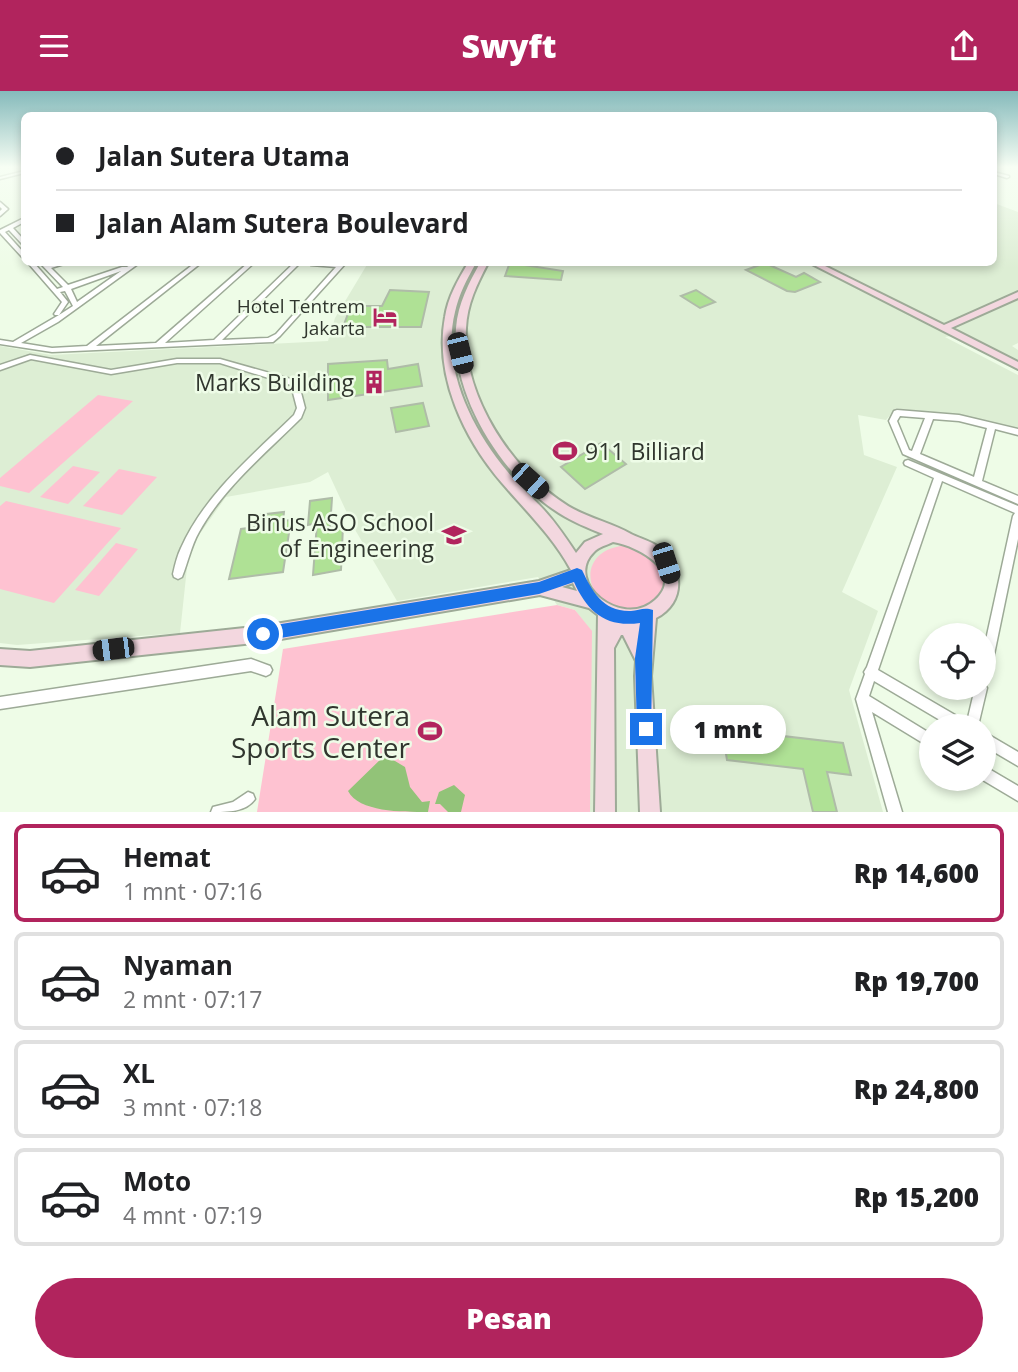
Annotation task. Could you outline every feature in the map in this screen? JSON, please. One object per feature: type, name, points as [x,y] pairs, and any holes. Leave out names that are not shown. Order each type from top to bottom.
[{"type":"main road","points":[[470,266],[451,303],[447,326],[447,358],[458,401],[495,466],[545,520],[577,570],[590,601]]},
{"type":"main road","points":[[482,266],[472,283],[458,330],[466,377],[493,437],[542,492],[561,508],[641,541],[655,550],[666,563],[671,578],[669,593],[662,606],[648,615],[628,618],[606,613],[590,601],[539,588]]},
{"type":"main road","points":[[820,266],[1016,364]]},
{"type":"main road","points":[[948,329],[1018,295]]},
{"type":"main road","points":[[948,329],[1018,301]]},
{"type":"main road","points":[[0,657],[30,659],[263,634],[539,588],[577,570],[589,545],[612,536],[625,536]]},
{"type":"main road","points":[[605,812],[606,613]]},
{"type":"main road","points":[[648,615],[643,658],[650,812]]},
{"type":"main road","points":[[607,646],[616,627],[623,625],[631,629],[643,658]]},
{"type":"street","points":[[0,204],[5,209],[0,214]]},
{"type":"street","points":[[21,222],[1,231],[21,253]]},
{"type":"street","points":[[10,228],[21,236]]},
{"type":"street","points":[[1,342],[44,323],[62,310],[65,302],[58,291],[34,266]]},
{"type":"street","points":[[47,266],[67,288],[76,306]]},
{"type":"street","points":[[58,291],[129,266]]},
{"type":"street","points":[[16,344],[133,266]]},
{"type":"street","points":[[88,349],[194,266]]},
{"type":"street","points":[[157,345],[248,266]]},
{"type":"street","points":[[216,342],[295,266]]},
{"type":"street","points":[[1,342],[52,350],[270,340],[278,335],[339,266]]},
{"type":"street","points":[[0,368],[30,357],[111,372],[177,361],[220,361],[295,383],[301,408],[298,416],[202,519],[185,548],[178,574]]},
{"type":"street","points":[[1018,432],[992,425],[903,412],[894,417],[902,447],[912,459],[939,476],[1018,510]]},
{"type":"street","points":[[912,459],[929,417]]},
{"type":"street","points":[[977,482],[992,425]]},
{"type":"street","points":[[912,459],[1018,500]]},
{"type":"street","points":[[895,812],[862,699],[939,476]]},
{"type":"street","points":[[995,623],[1018,516]]},
{"type":"street","points":[[0,703],[251,665],[266,670]]},
{"type":"street","points":[[870,673],[941,714]]},
{"type":"street","points":[[862,699],[919,734]]},
{"type":"street","points":[[996,746],[1018,759]]},
{"type":"street","points":[[996,780],[1018,794]]},
{"type":"street","points":[[218,812],[236,809],[248,799]]},
{"type":"shaded area","points":[[997,204],[1018,212],[1018,343],[1012,346],[1018,350],[1018,360],[964,334],[945,337],[1018,375],[1018,429],[943,415],[940,418],[896,408],[886,420],[858,415],[864,455],[897,467],[842,592],[878,611],[849,690],[883,812],[590,812],[591,631],[575,610],[557,605],[538,577],[397,601],[354,528],[328,472],[310,482],[226,497],[189,549],[180,633],[17,645],[0,643],[0,346],[51,355],[328,341],[335,318],[366,266],[997,266]]},
{"type":"shaded area","points":[[98,395],[133,401],[29,493],[0,486],[0,478]]},
{"type":"shaded area","points":[[73,466],[100,472],[68,504],[40,497]]},
{"type":"shaded area","points":[[119,469],[157,477],[122,515],[83,506]]},
{"type":"shaded area","points":[[6,501],[121,528],[54,603],[0,589],[0,506]]},
{"type":"shaded area","points":[[116,543],[138,549],[99,596],[75,590]]},
{"type":"shaded area","points":[[621,546],[646,554],[661,572],[664,589],[651,607],[623,610],[610,606],[593,589],[590,578],[597,558],[607,550]]},
{"type":"shaded area","name":"Alam Sutera Sports Center","points":[[557,605],[575,610],[592,631],[590,812],[257,812],[283,649]]},
{"type":"shaded area","points":[[385,755],[405,767],[410,787],[422,802],[430,801],[428,812],[371,807],[353,798],[348,791]]},
{"type":"shaded area","points":[[454,785],[465,795],[461,812],[448,812],[440,804],[435,804],[439,792]]},
{"type":"building","points":[[509,266],[563,271],[561,280],[505,276]]},
{"type":"building","points":[[757,266],[772,266],[796,277],[804,273],[820,282],[795,292],[787,291],[746,270]]},
{"type":"building","name":"Hotel Tentrem Jakarta","points":[[390,290],[429,292],[421,327],[343,327],[351,306],[382,306]]},
{"type":"building","points":[[696,290],[715,302],[700,308],[681,296]]},
{"type":"building","name":"Marks Building","points":[[387,360],[388,369],[418,364],[422,386],[328,400],[328,364]]},
{"type":"building","points":[[423,403],[429,426],[396,432],[391,408]]},
{"type":"building","points":[[601,443],[626,464],[585,489],[561,467]]},
{"type":"building","points":[[332,498],[330,528],[343,526],[341,570],[313,575],[317,523],[308,525],[310,501]]},
{"type":"building","points":[[284,512],[283,521],[291,520],[283,572],[229,579],[241,529],[256,527],[258,515]]},
{"type":"building","points":[[722,729],[843,743],[851,775],[827,772],[837,812],[813,812],[803,769],[727,760]]},
{"type":"place","name":"Hotel Tentrem Jakarta","points":[[385,317]]},
{"type":"place","name":"Marks Building","points":[[374,382]]},
{"type":"place","name":"911 Billiard","points":[[565,451]]},
{"type":"place","name":"Binus ASO School of Engineering","points":[[454,535]]},
{"type":"place","name":"Alam Sutera Sports Center","points":[[430,731]]},
{"type":"route","points":[[263,634],[422,605],[539,588],[577,575],[581,588],[590,601],[606,613],[628,618],[648,615],[643,658],[646,729]]}]
